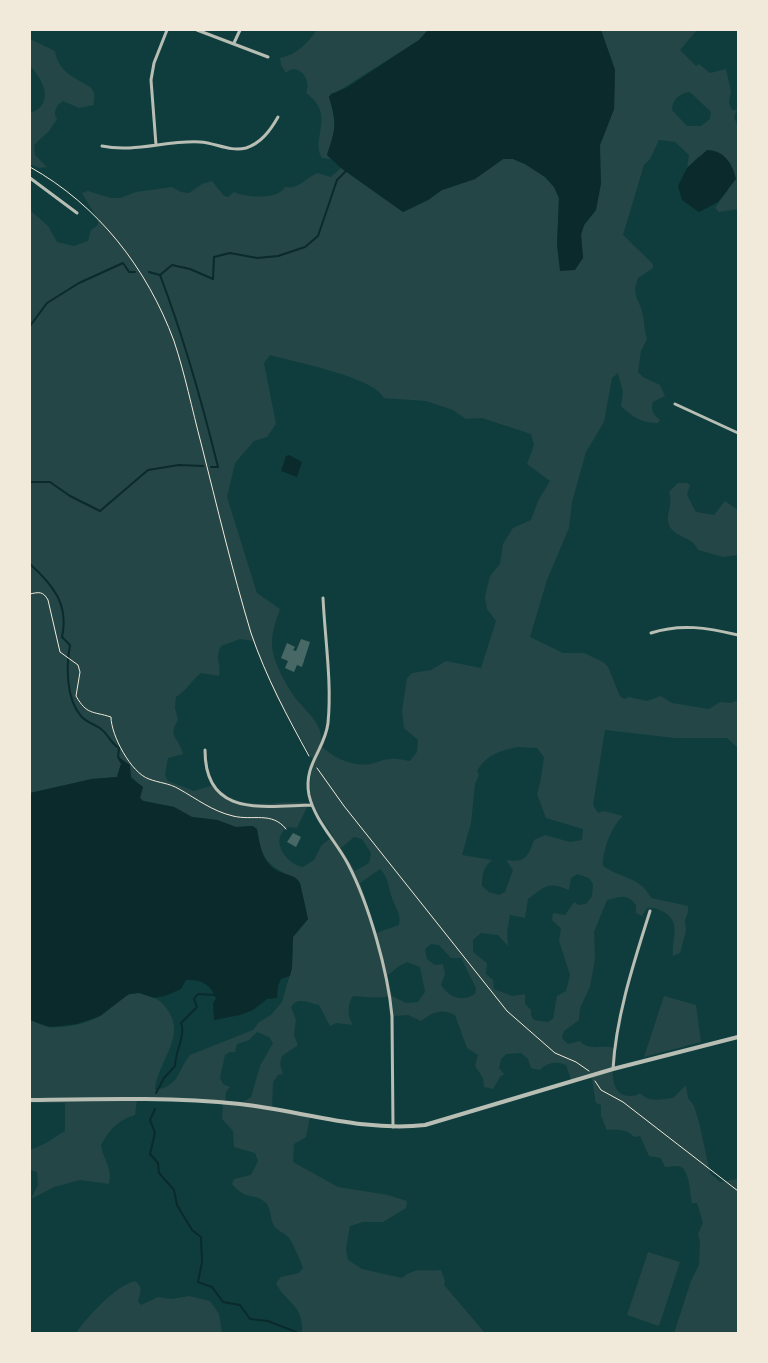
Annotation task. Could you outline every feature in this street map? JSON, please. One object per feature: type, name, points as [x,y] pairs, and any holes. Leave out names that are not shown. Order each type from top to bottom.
[{"type":"street","points":[[156,145],[150,80],[154,63],[167,30]]},
{"type":"street","points":[[197,30],[268,57]]},
{"type":"street","points":[[234,43],[240,30]]},
{"type":"street","points":[[102,146],[119,150],[200,142],[234,149],[246,148],[259,141],[269,132],[278,117]]},
{"type":"street","points":[[30,178],[77,213]]},
{"type":"street","points":[[675,404],[738,433]]},
{"type":"street","points":[[323,598],[327,726],[312,761],[308,785],[312,805],[357,883],[384,972],[392,1016],[393,1127]]},
{"type":"street","points":[[651,633],[672,627],[691,626],[738,635]]},
{"type":"street","points":[[205,750],[209,780],[228,799],[254,807],[312,805]]},
{"type":"street","points":[[613,1069],[614,1051],[624,1004],[650,912]]},
{"type":"street","points":[[30,1100],[152,1098],[240,1104],[328,1120],[393,1127],[425,1125],[613,1069],[738,1037]]},
{"type":"path","points":[[30,167],[68,192],[108,229],[134,262],[160,309],[182,367],[251,633],[263,668],[281,706],[312,761],[344,806],[507,1010],[556,1053],[587,1068],[601,1090],[631,1108],[738,1191]]},
{"type":"path","points":[[30,594],[39,592],[44,594],[48,600],[60,652],[77,663],[80,672],[76,696],[84,709],[111,717],[114,736],[138,772],[148,779],[164,782],[179,789],[200,803],[216,810],[244,818],[273,818],[286,829]]},
{"type":"shaded area","points":[[317,30],[428,30],[419,40],[329,97],[334,120],[334,133],[327,155],[331,159],[322,158],[319,150],[322,118],[315,101],[306,93],[306,78],[300,71],[295,69],[286,73],[281,65],[280,58],[292,54],[301,48]]},
{"type":"shaded area","points":[[428,30],[601,30],[615,70],[614,109],[600,145],[601,184],[596,210],[584,225],[581,235],[583,258],[575,270],[560,271],[557,245],[559,198],[554,187],[545,177],[525,164],[513,159],[503,159],[475,179],[442,190],[428,200],[403,212],[341,168],[327,155],[334,126],[329,97],[331,94],[346,88],[419,40]]},
{"type":"shaded area","points":[[601,30],[697,30],[680,50],[696,66],[699,64],[710,73],[726,69],[731,91],[729,103],[732,110],[737,110],[734,117],[738,127],[738,209],[719,212],[715,208],[728,190],[699,156],[687,168],[689,155],[675,142],[659,140],[650,159],[644,165],[623,235],[653,264],[653,268],[638,278],[635,290],[642,310],[647,339],[641,351],[638,372],[643,377],[660,385],[665,396],[653,402],[652,410],[660,420],[658,423],[642,421],[625,410],[621,406],[623,392],[618,373],[612,378],[604,422],[586,452],[572,502],[569,528],[547,580],[530,637],[563,653],[584,653],[603,662],[608,667],[620,696],[624,699],[629,697],[647,701],[661,696],[672,703],[709,709],[720,702],[731,703],[738,700],[738,748],[727,738],[675,738],[605,730],[593,805],[598,813],[604,811],[623,816],[615,826],[609,839],[604,853],[603,866],[642,886],[651,898],[688,906],[685,920],[686,931],[680,953],[673,956],[675,931],[672,920],[668,915],[654,908],[647,908],[642,916],[636,913],[636,905],[626,897],[607,900],[594,932],[595,959],[590,987],[580,1008],[579,1020],[564,1031],[562,1038],[568,1044],[580,1041],[592,1047],[614,1048],[614,1084],[622,1094],[632,1096],[640,1093],[647,1098],[656,1100],[673,1098],[686,1085],[688,1098],[694,1106],[699,1122],[710,1173],[720,1182],[738,1179],[738,1333],[674,1333],[691,1281],[699,1265],[700,1242],[698,1234],[703,1223],[697,1203],[692,1203],[687,1176],[682,1168],[678,1166],[665,1167],[661,1158],[649,1156],[640,1136],[634,1137],[628,1132],[621,1130],[607,1130],[601,1116],[601,1105],[596,1103],[591,1077],[572,1082],[566,1065],[552,1063],[540,1070],[531,1068],[528,1059],[521,1053],[506,1054],[501,1059],[499,1068],[504,1074],[493,1089],[484,1087],[483,1078],[475,1066],[478,1055],[467,1048],[455,1015],[441,1011],[429,1015],[421,1021],[408,1015],[394,1016],[391,996],[377,998],[353,996],[348,1010],[353,1025],[336,1023],[330,1026],[319,1005],[300,1001],[291,1007],[296,1020],[294,1035],[298,1045],[282,1056],[280,1064],[283,1074],[278,1075],[273,1082],[272,1109],[310,1117],[306,1137],[294,1144],[293,1162],[338,1187],[388,1195],[407,1201],[406,1208],[383,1222],[363,1222],[350,1226],[346,1249],[348,1260],[362,1269],[402,1278],[411,1272],[441,1270],[445,1281],[444,1285],[485,1333],[302,1333],[302,1323],[297,1310],[276,1283],[281,1277],[299,1273],[303,1266],[290,1239],[273,1224],[267,1204],[256,1197],[241,1193],[232,1184],[234,1179],[251,1175],[258,1161],[255,1153],[234,1147],[233,1131],[222,1119],[223,1104],[164,1099],[137,1100],[135,1115],[115,1126],[101,1145],[109,1168],[109,1184],[80,1180],[54,1187],[31,1199],[38,1185],[37,1172],[30,1170],[30,1150],[65,1131],[65,1103],[30,1103],[30,1020],[48,1027],[69,1026],[84,1023],[98,1017],[127,995],[139,993],[153,997],[160,1001],[170,1013],[174,1027],[172,1043],[156,1082],[155,1090],[163,1088],[174,1081],[190,1055],[253,1030],[259,1022],[271,1015],[282,1002],[292,967],[293,937],[308,919],[300,883],[277,869],[263,855],[253,826],[236,827],[217,820],[192,817],[174,807],[144,801],[140,798],[138,783],[130,775],[130,765],[126,763],[121,764],[117,777],[92,779],[30,793],[30,210],[48,226],[57,242],[74,246],[88,241],[91,230],[98,225],[98,220],[82,193],[88,191],[111,198],[120,198],[136,192],[172,187],[181,192],[189,193],[202,184],[212,181],[224,196],[228,197],[234,192],[246,196],[261,197],[276,194],[285,187],[294,187],[317,173],[331,177],[341,168],[403,212],[428,200],[442,190],[475,179],[503,159],[513,159],[525,164],[545,177],[554,187],[559,198],[557,245],[583,258],[581,235],[584,225],[596,210],[600,145],[614,109],[615,70]],"holes":[[[690,92],[711,112],[710,119],[701,126],[687,126],[672,110],[677,97]],[[270,355],[350,377],[377,390],[384,398],[426,401],[453,410],[466,419],[482,418],[531,434],[534,445],[527,464],[550,481],[538,501],[531,520],[513,528],[503,544],[500,564],[490,576],[485,597],[487,609],[496,621],[481,668],[446,661],[431,670],[412,673],[407,678],[402,711],[404,728],[418,740],[417,752],[410,761],[392,759],[364,765],[350,763],[331,754],[320,745],[320,729],[294,697],[278,667],[273,654],[272,643],[273,630],[280,609],[257,593],[227,497],[235,463],[254,441],[267,437],[276,424],[264,363]],[[240,639],[253,641],[276,696],[313,760],[310,784],[312,801],[333,836],[321,846],[314,860],[303,867],[296,865],[285,856],[280,844],[280,838],[282,832],[288,827],[297,828],[309,803],[247,803],[236,800],[214,785],[194,791],[168,781],[165,775],[168,758],[183,754],[174,734],[178,720],[175,708],[176,697],[201,673],[219,676],[219,651],[221,646]],[[518,747],[537,748],[544,757],[537,794],[546,818],[583,829],[582,840],[570,842],[545,835],[534,840],[525,858],[518,861],[506,860],[513,870],[505,892],[499,895],[489,892],[482,886],[484,872],[492,860],[462,855],[471,823],[475,784],[479,775],[477,771],[485,761],[500,752]],[[354,837],[362,839],[371,853],[369,863],[355,871],[341,848]],[[380,869],[387,879],[399,914],[399,925],[376,933],[360,883]],[[577,874],[589,878],[593,884],[592,896],[586,904],[579,905],[574,902],[565,915],[553,913],[552,920],[561,928],[559,941],[570,975],[566,991],[557,996],[553,1019],[548,1022],[534,1020],[531,1010],[525,1004],[525,994],[512,996],[494,989],[493,980],[486,974],[487,963],[473,952],[473,940],[481,933],[498,935],[508,946],[507,932],[510,915],[525,918],[528,899],[547,886],[551,885],[569,890],[571,878]],[[431,944],[439,945],[451,958],[461,958],[476,988],[475,994],[470,997],[460,998],[448,993],[441,985],[445,974],[443,964],[435,965],[427,959],[425,949]],[[407,962],[420,967],[425,992],[418,1002],[406,1003],[392,996],[387,976]],[[257,1032],[269,1037],[273,1043],[260,1066],[251,1097],[240,1104],[225,1103],[226,1092],[230,1087],[223,1084],[220,1078],[225,1055],[235,1052],[237,1044],[249,1040]]]},
{"type":"shaded area","points":[[30,39],[55,51],[58,61],[63,68],[92,89],[94,94],[94,105],[79,108],[63,101],[57,107],[55,114],[57,119],[49,131],[34,145],[35,155],[47,167],[39,168],[30,164],[30,113],[43,104],[45,92],[39,78],[30,66]]},
{"type":"shaded area","points":[[707,150],[718,152],[727,159],[733,168],[736,179],[718,202],[699,212],[682,200],[678,186],[687,168]]},
{"type":"shaded area","points":[[289,455],[302,462],[297,477],[281,471],[286,456]]},
{"type":"shaded area","points":[[678,483],[690,485],[687,495],[696,512],[714,515],[725,501],[738,510],[738,555],[723,557],[698,550],[692,542],[673,531],[668,523],[669,492]]},
{"type":"shaded area","points":[[120,758],[130,765],[131,778],[143,787],[140,798],[143,801],[174,807],[192,817],[217,820],[236,827],[253,826],[257,829],[264,855],[271,866],[295,878],[300,883],[308,919],[293,937],[290,976],[281,979],[277,998],[267,999],[253,1010],[240,1015],[214,1020],[213,1003],[216,999],[214,994],[208,986],[201,982],[186,980],[181,989],[165,996],[154,998],[139,993],[129,994],[100,1016],[77,1024],[50,1027],[30,1020],[30,793],[92,779],[117,777],[121,764],[118,759]]},
{"type":"shaded area","points":[[664,996],[696,1005],[701,1042],[644,1057]]},
{"type":"shaded area","points":[[648,1252],[680,1262],[659,1326],[627,1315]]},
{"type":"shaded area","points":[[135,1281],[140,1288],[138,1301],[141,1305],[158,1297],[172,1299],[189,1296],[210,1301],[219,1314],[222,1333],[76,1333],[87,1318],[111,1295]]},
{"type":"building","points":[[301,639],[310,642],[302,667],[297,665],[294,672],[285,668],[288,661],[281,658],[287,643],[295,647],[293,650],[296,651]]},
{"type":"building","points":[[293,833],[301,837],[296,847],[287,842]]},
{"type":"waterway","points":[[149,272],[160,275],[172,265],[190,269],[213,279],[214,257],[230,253],[257,258],[278,256],[305,247],[318,236],[337,180],[346,171]]},
{"type":"waterway","points":[[30,326],[47,303],[79,283],[123,263],[129,272],[135,272]]},
{"type":"waterway","points":[[160,275],[185,346],[206,418],[218,467],[211,467]]},
{"type":"waterway","points":[[30,482],[50,482],[70,496],[100,511],[148,470],[179,465],[203,466]]},
{"type":"waterway","points":[[30,564],[46,580],[61,605],[64,625],[62,637],[70,645],[68,682],[72,701],[81,716],[101,729],[119,748],[118,757],[120,759]]},
{"type":"waterway","points":[[156,1093],[164,1078],[175,1066],[182,1033],[181,1023],[197,1007],[194,999],[198,994],[215,995]]},
{"type":"waterway","points":[[155,1109],[150,1120],[155,1133],[150,1154],[158,1163],[159,1173],[174,1190],[177,1205],[192,1230],[201,1237],[202,1262],[198,1282],[212,1287],[223,1302],[240,1305],[250,1319],[268,1321],[295,1333]]}]
